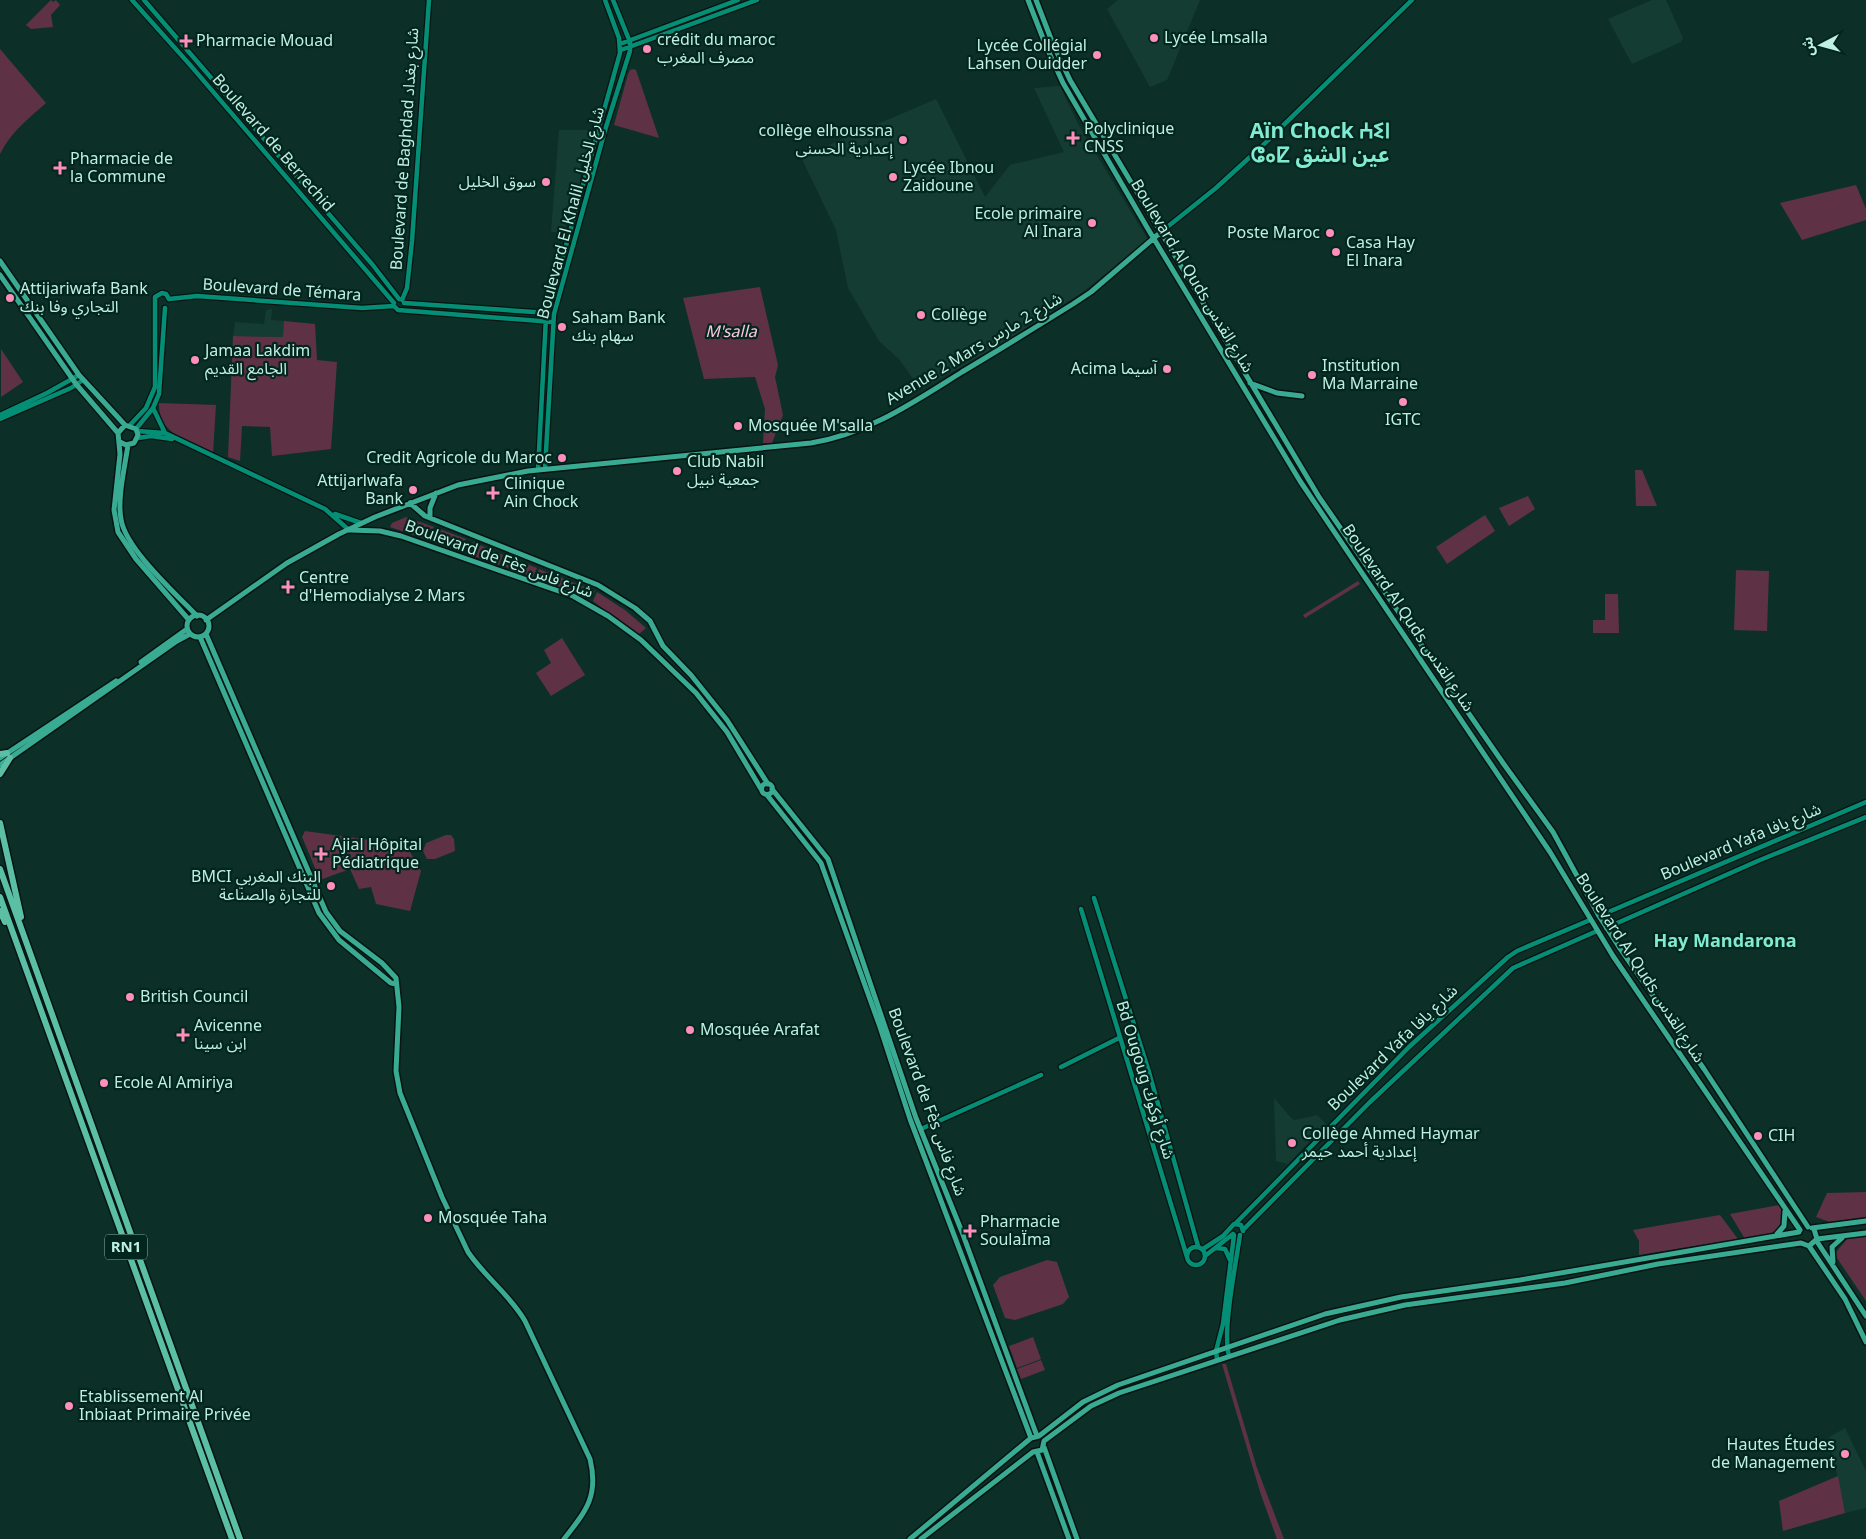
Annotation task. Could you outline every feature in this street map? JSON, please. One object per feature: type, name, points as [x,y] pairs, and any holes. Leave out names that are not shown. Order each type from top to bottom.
[{"type":"highway","points":[[0,774],[6,755]]},
{"type":"highway","points":[[0,823],[26,942]]},
{"type":"highway","name":"RN1","points":[[0,869],[240,1539]]},
{"type":"highway","name":"RN1","points":[[0,897],[232,1539]]},
{"type":"highway","points":[[0,911],[21,955]]},
{"type":"main road","name":"Boulevard Al Quds شارع القدس","points":[[1028,0],[1058,72],[1154,238],[1300,481],[1550,852],[1597,932],[1799,1231]]},
{"type":"main road","name":"Boulevard Al Quds شارع القدس","points":[[1036,0],[1053,44],[1070,80],[1320,497],[1503,763],[1554,832],[1606,928],[1704,1069],[1808,1227]]},
{"type":"main road","name":"Avenue 2 Mars شارع 2 مارس","points":[[206,620],[287,563],[361,523],[436,493],[474,481],[546,469],[805,444],[852,433],[900,411],[1073,304],[1091,292],[1161,232]]},
{"type":"main road","points":[[0,260],[83,380],[127,425],[136,430],[138,438],[134,443],[128,445],[120,442]]},
{"type":"main road","points":[[0,275],[76,384],[118,433],[120,442],[114,510],[115,521],[121,539],[189,620],[189,632]]},
{"type":"main road","points":[[1250,382],[1277,392],[1302,396]]},
{"type":"main road","points":[[118,433],[127,425]]},
{"type":"main road","points":[[128,445],[120,513],[124,532],[132,546],[197,616],[206,620],[209,625],[206,634],[326,912],[348,938],[388,969],[396,978],[399,1007],[396,1071],[400,1093],[412,1125],[468,1252],[479,1268],[509,1298],[526,1321],[590,1458],[594,1481],[593,1494],[586,1511],[564,1539]]},
{"type":"main road","points":[[430,518],[430,508],[436,493]]},
{"type":"main road","name":"Boulevard de Fès شارع فاس","points":[[410,503],[417,511],[430,518],[598,585],[635,608],[650,621],[662,646],[691,675],[728,720],[768,784]]},
{"type":"main road","name":"Boulevard de Fès شارع فاس","points":[[349,530],[380,531],[401,536],[544,586],[581,600],[602,612],[641,640],[684,680],[726,732],[761,789]]},
{"type":"main road","points":[[189,620],[197,616]]},
{"type":"main road","points":[[189,632],[200,637],[319,913],[340,940],[390,983],[396,984]]},
{"type":"main road","points":[[0,758],[189,632]]},
{"type":"main road","points":[[200,637],[206,634]]},
{"type":"main road","points":[[0,765],[6,755]]},
{"type":"main road","points":[[768,784],[772,789],[767,795],[763,794],[761,789],[763,785],[768,784]]},
{"type":"main road","name":"Boulevard de Fès شارع فاس","points":[[772,789],[828,859],[921,1129],[962,1232],[1038,1436]]},
{"type":"main road","name":"Boulevard de Fès شارع فاس","points":[[767,795],[821,863],[880,1027],[912,1126],[954,1230],[1030,1440],[1029,1448],[1035,1452]]},
{"type":"main road","points":[[1774,1236],[1784,1226],[1784,1208]]},
{"type":"main road","points":[[910,1539],[1030,1440],[1095,1394],[1307,1320],[1377,1302],[1527,1279],[1774,1236],[1799,1231],[1808,1227],[1814,1229],[1866,1222]]},
{"type":"main road","points":[[1814,1229],[1816,1240],[1866,1316]]},
{"type":"main road","points":[[1799,1231],[1798,1239],[1801,1243]]},
{"type":"main road","points":[[1809,1246],[1816,1240],[1866,1233]]},
{"type":"main road","points":[[1835,1269],[1831,1256],[1832,1247],[1838,1240],[1846,1236]]},
{"type":"main road","points":[[921,1539],[1102,1400],[1314,1327],[1380,1310],[1565,1283],[1658,1264],[1801,1243],[1809,1246],[1845,1299],[1866,1342]]},
{"type":"main road","points":[[1038,1436],[1044,1444],[1077,1539]]},
{"type":"main road","points":[[1035,1452],[1069,1539]]},
{"type":"street","name":"Boulevard de Berrechid","points":[[132,0],[191,66],[394,305]]},
{"type":"street","name":"Boulevard de Berrechid","points":[[144,0],[402,301]]},
{"type":"street","name":"Boulevard de Baghdad شارع بغداد","points":[[402,310],[402,301],[407,288],[412,241],[429,0]]},
{"type":"street","name":"Boulevard El Khalil شارع الخليل","points":[[538,470],[545,321],[621,50],[605,0]]},
{"type":"street","points":[[613,0],[630,44]]},
{"type":"street","points":[[621,50],[630,44],[738,0]]},
{"type":"street","points":[[620,44],[630,44],[757,0]]},
{"type":"street","name":"Avenue 2 Mars شارع 2 مارس","points":[[1161,232],[1216,188],[1256,152],[1412,0]]},
{"type":"street","name":"Boulevard El Khalil شارع الخليل","points":[[546,469],[554,314],[630,44]]},
{"type":"street","points":[[127,425],[146,408],[155,387],[157,306],[154,300],[158,293],[166,294],[169,299],[164,308],[161,379],[153,408],[136,430]]},
{"type":"street","name":"Boulevard de Témara","points":[[169,299],[197,296],[366,308],[394,305]]},
{"type":"street","points":[[553,322],[396,310],[394,305],[402,301],[554,314]]},
{"type":"street","points":[[157,306],[164,308]]},
{"type":"street","points":[[0,415],[47,394],[79,374]]},
{"type":"street","points":[[0,420],[83,380]]},
{"type":"street","points":[[153,408],[165,433]]},
{"type":"street","points":[[136,430],[165,433],[176,440],[332,513],[361,523]]},
{"type":"street","points":[[138,438],[151,436],[176,440]]},
{"type":"street","points":[[332,513],[349,530]]},
{"type":"street","name":"Boulevard Yafa شارع يافا","points":[[1599,916],[1866,802]]},
{"type":"street","name":"Boulevard Yafa شارع يافا","points":[[1606,928],[1744,867],[1866,818]]},
{"type":"street","name":"Bd Ougoug شارع أوكوك","points":[[1094,898],[1149,1072],[1198,1246]]},
{"type":"street","name":"Bd Ougoug شارع أوكوك","points":[[1082,908],[1119,1038],[1187,1258]]},
{"type":"street","name":"Boulevard Yafa شارع يافا","points":[[1232,1233],[1235,1224],[1409,1048],[1508,957],[1517,951],[1590,920]]},
{"type":"street","name":"Boulevard Yafa شارع يافا","points":[[1241,1232],[1370,1102],[1513,968],[1597,932]]},
{"type":"street","points":[[1061,1067],[1119,1038]]},
{"type":"street","points":[[921,1129],[1041,1075]]},
{"type":"street","points":[[1230,1356],[1227,1347],[1241,1232],[1241,1225],[1235,1224]]},
{"type":"street","points":[[1203,1249],[1232,1233],[1241,1232]]},
{"type":"street","points":[[1206,1256],[1203,1249],[1198,1246],[1190,1249],[1187,1258],[1190,1263],[1196,1265],[1202,1263],[1206,1256],[1232,1233]]},
{"type":"street","points":[[1217,1359],[1216,1351],[1224,1324],[1232,1233]]},
{"type":"street","points":[[1216,1248],[1225,1250],[1230,1261]]},
{"type":"shaded area","name":"Lycée Lmsalla","points":[[1118,0],[1200,0],[1167,80],[1150,87],[1107,9]]},
{"type":"shaded area","points":[[1652,0],[1666,0],[1683,38],[1681,42],[1632,64],[1608,19]]},
{"type":"shaded area","points":[[1060,86],[1078,124],[1148,240],[1083,292],[1001,344],[921,390],[899,359],[879,341],[848,288],[836,230],[801,157],[936,99],[985,197],[1010,165],[1064,152],[1034,88]]},
{"type":"shaded area","points":[[559,130],[593,130],[588,156],[581,156],[580,184],[577,184],[575,201],[570,201],[570,219],[566,219],[566,232],[551,232]]},
{"type":"shaded area","points":[[272,309],[271,320],[284,321],[284,337],[233,336],[235,322],[264,324],[266,310]]},
{"type":"shaded area","name":"Collège Ahmed Haymar إعدادية أحمد حيمر","points":[[1274,1098],[1292,1119],[1317,1115],[1326,1124],[1288,1164],[1276,1161]]},
{"type":"shaded area","name":"Hautes Études de Management","points":[[1845,1428],[1866,1471],[1866,1508],[1845,1513],[1829,1437]]},
{"type":"green space","points":[[51,0],[53,2],[56,0],[60,5],[51,15],[53,27],[31,29],[26,25]]},
{"type":"green space","points":[[0,49],[46,103],[14,133],[0,154]]},
{"type":"green space","points":[[630,70],[636,70],[659,138],[614,125],[628,74]]},
{"type":"green space","points":[[1856,185],[1866,209],[1866,220],[1802,240],[1780,203]]},
{"type":"green space","name":"M'salla","points":[[760,287],[778,365],[775,377],[783,415],[772,443],[763,443],[765,409],[755,377],[704,379],[683,298]]},
{"type":"green space","points":[[284,321],[315,324],[317,360],[337,362],[331,449],[272,456],[270,427],[242,426],[240,461],[228,457],[233,336],[283,337]]},
{"type":"green space","points":[[1,349],[23,382],[1,397]]},
{"type":"green space","points":[[159,403],[216,405],[213,453],[185,441],[169,430],[160,414]]},
{"type":"green space","points":[[1635,470],[1642,470],[1657,506],[1636,506]]},
{"type":"green space","points":[[1528,496],[1535,509],[1509,526],[1499,508]]},
{"type":"green space","points":[[1485,515],[1495,531],[1447,564],[1436,547]]},
{"type":"green space","points":[[406,517],[434,527],[429,540],[390,527],[392,523]]},
{"type":"green space","points":[[437,528],[466,539],[461,551],[433,541]]},
{"type":"green space","points":[[473,542],[503,555],[499,565],[468,554]]},
{"type":"green space","points":[[506,556],[537,568],[533,577],[503,566]]},
{"type":"green space","points":[[539,569],[595,591],[590,599],[535,578]]},
{"type":"green space","points":[[1736,570],[1769,571],[1767,631],[1734,630]]},
{"type":"green space","points":[[1358,581],[1360,584],[1305,618],[1303,615]]},
{"type":"green space","points":[[597,592],[625,610],[646,628],[638,635],[593,601]]},
{"type":"green space","points":[[1605,594],[1618,594],[1619,633],[1593,633],[1593,620],[1605,620]]},
{"type":"green space","points":[[562,638],[585,675],[551,696],[536,673],[551,663],[544,650]]},
{"type":"green space","points":[[305,831],[406,845],[421,871],[410,911],[376,904],[371,887],[359,889],[350,869],[320,880],[302,837]]},
{"type":"green space","points":[[446,835],[451,835],[454,839],[455,851],[435,859],[427,859],[423,851],[426,843]]},
{"type":"green space","points":[[1866,1192],[1866,1217],[1830,1222],[1816,1217],[1827,1193]]},
{"type":"green space","points":[[1779,1205],[1785,1220],[1773,1232],[1757,1237],[1745,1239],[1730,1214]]},
{"type":"green space","points":[[1720,1215],[1738,1239],[1639,1255],[1639,1241],[1633,1230]]},
{"type":"green space","points":[[1866,1235],[1866,1301],[1837,1258],[1836,1252],[1848,1238]]},
{"type":"green space","points":[[1047,1260],[1057,1262],[1069,1297],[1063,1304],[1015,1320],[1005,1318],[993,1285],[1000,1277]]},
{"type":"green space","points":[[1033,1337],[1041,1359],[1017,1368],[1009,1346]]},
{"type":"green space","points":[[1041,1360],[1045,1370],[1021,1379],[1017,1369]]},
{"type":"green space","points":[[1222,1364],[1226,1364],[1257,1468],[1284,1539],[1277,1539],[1261,1495]]},
{"type":"green space","points":[[1838,1476],[1845,1513],[1783,1531],[1779,1501]]},
{"type":"place","name":"Lycée Lmsalla","points":[[1154,38]]},
{"type":"place","name":"Pharmacie Mouad","points":[[186,41]]},
{"type":"place","name":"crédit du maroc مصرف المغرب","points":[[647,49]]},
{"type":"place","name":"Lycée Collégial Lahsen Ouidder","points":[[1097,55]]},
{"type":"place","name":"Polyclinique CNSS","points":[[1073,138]]},
{"type":"place","name":"collège elhoussna إعدادية الحسنى","points":[[903,140]]},
{"type":"place","name":"Pharmacie de la Commune","points":[[60,168]]},
{"type":"place","name":"Lycée Ibnou Zaidoune","points":[[893,177]]},
{"type":"place","name":"سوق الخليل","points":[[546,182]]},
{"type":"place","name":"Ecole primaire Al Inara","points":[[1092,223]]},
{"type":"place","name":"Poste Maroc","points":[[1330,233]]},
{"type":"place","name":"Casa Hay El Inara","points":[[1336,252]]},
{"type":"place","name":"Attijariwafa Bank التجاري وفا بنك","points":[[10,298]]},
{"type":"place","name":"Collège","points":[[921,315]]},
{"type":"place","name":"Saham Bank سهام بنك","points":[[562,327]]},
{"type":"place","name":"Jamaa Lakdim الجامع القديم","points":[[195,360]]},
{"type":"place","name":"Acima آسيما","points":[[1167,369]]},
{"type":"place","name":"Institution Ma Marraine","points":[[1312,375]]},
{"type":"place","name":"IGTC","points":[[1403,402]]},
{"type":"place","name":"Mosquée M'salla","points":[[738,426]]},
{"type":"place","name":"Credit Agricole du Maroc","points":[[562,458]]},
{"type":"place","name":"Club Nabil جمعية نبيل","points":[[677,471]]},
{"type":"place","name":"Attijarlwafa Bank","points":[[413,490]]},
{"type":"place","name":"Clinique Ain Chock","points":[[493,493]]},
{"type":"place","name":"Centre d'Hemodialyse 2 Mars","points":[[288,587]]},
{"type":"place","name":"Ajial Hôpital Pédiatrique","points":[[321,854]]},
{"type":"place","name":"BMCI البنك المغربي للتجارة والصناعة","points":[[331,886]]},
{"type":"place","name":"British Council","points":[[130,997]]},
{"type":"place","name":"Mosquée Arafat","points":[[690,1030]]},
{"type":"place","name":"Avicenne ابن سينا","points":[[183,1035]]},
{"type":"place","name":"Ecole Al Amiriya","points":[[104,1083]]},
{"type":"place","name":"CIH","points":[[1758,1136]]},
{"type":"place","name":"Collège Ahmed Haymar إعدادية أحمد حيمر","points":[[1292,1143]]},
{"type":"place","name":"Mosquée Taha","points":[[428,1218]]},
{"type":"place","name":"Pharmacie SoulaÏma","points":[[970,1231]]},
{"type":"place","name":"Etablissement Al Inbiaat Primaire Privée","points":[[69,1406]]},
{"type":"place","name":"Hautes Études de Management","points":[[1845,1454]]},
{"type":"district","name":"Aïn Chock ⵄⵉⵏ ⵛⴰⵇ عين الشق","points":[[1320,143]]},
{"type":"district","name":"Hay Mandarona","points":[[1725,941]]}]
